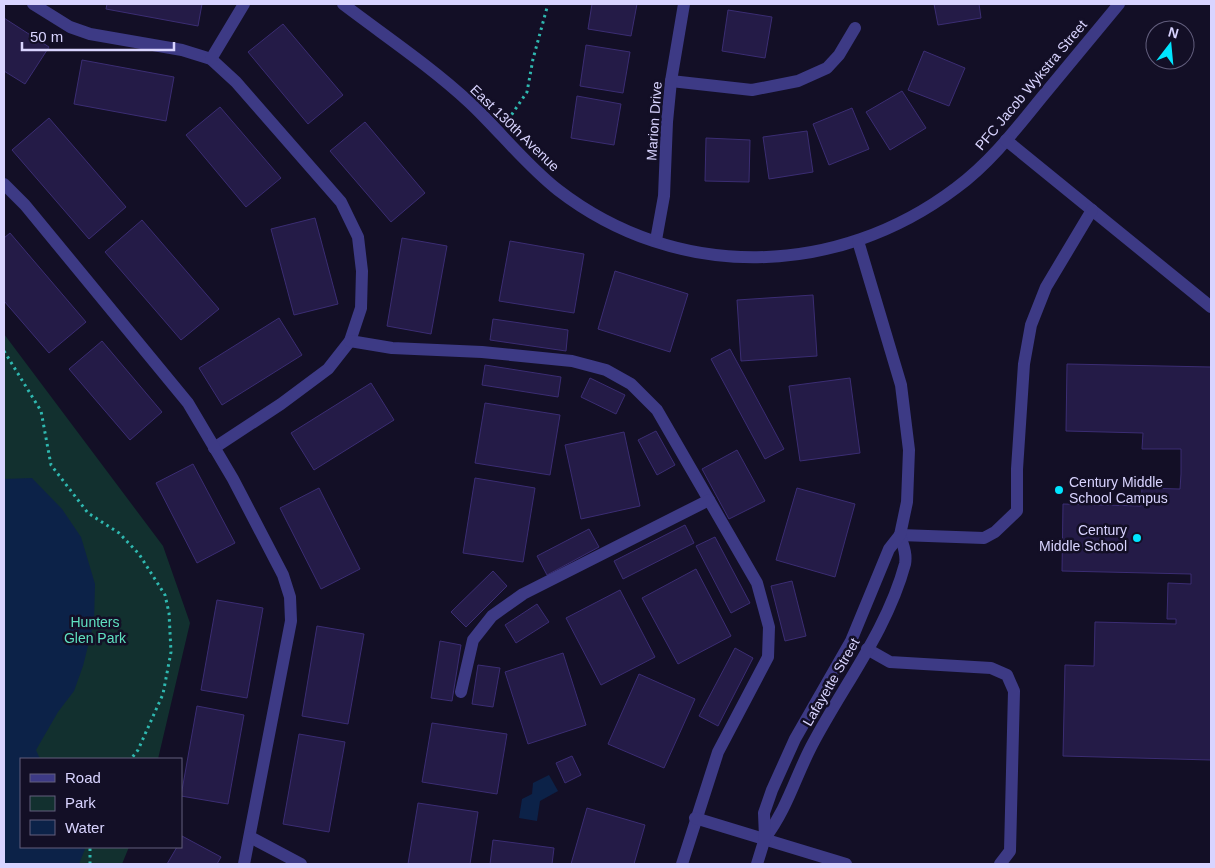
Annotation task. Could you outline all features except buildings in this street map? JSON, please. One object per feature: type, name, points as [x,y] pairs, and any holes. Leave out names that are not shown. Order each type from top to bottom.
[{"type":"street","points":[[33,4],[70,27],[90,34],[182,50],[211,59],[236,82],[341,202],[358,237],[362,271],[361,308],[350,341],[328,369],[281,404],[214,448]]},
{"type":"street","points":[[211,59],[244,4]]},
{"type":"street","name":"East 130th Avenue","points":[[343,4],[468,100],[526,162],[558,190],[596,215],[656,240],[706,254],[758,258],[783,257],[830,250],[858,241]]},
{"type":"street","name":"Marion Drive","points":[[656,240],[664,196],[667,122],[671,81],[684,4]]},
{"type":"street","name":"PFC Jacob Wykstra Street","points":[[858,241],[907,219],[957,187],[1006,140],[1119,4]]},
{"type":"street","points":[[671,81],[752,90],[789,84],[827,68],[839,55],[855,28]]},
{"type":"street","points":[[1006,140],[1211,307]]},
{"type":"street","points":[[4,184],[25,205],[188,403],[283,575],[290,597],[291,621],[244,864]]},
{"type":"street","points":[[900,535],[984,538],[995,532],[1017,510],[1017,469],[1024,364],[1031,325],[1046,287],[1092,210]]},
{"type":"street","name":"Lafayette Street","points":[[765,838],[780,819],[811,748],[867,649],[892,600],[905,563],[906,552],[900,535],[909,478],[906,421],[900,385],[858,241]]},
{"type":"street","points":[[350,341],[392,348],[482,352],[572,361],[606,370],[632,384],[657,410],[757,583],[770,627],[768,657],[718,752],[695,818],[682,864]]},
{"type":"street","points":[[461,692],[473,640],[492,616],[523,594],[709,500]]},
{"type":"street","name":"Lafayette Street","points":[[757,864],[765,838],[764,813],[795,739],[851,641],[889,549],[900,535]]},
{"type":"street","points":[[867,649],[890,662],[991,668],[1007,674],[1014,691],[1010,851],[1000,864]]},
{"type":"street","points":[[695,818],[846,864]]},
{"type":"street","points":[[250,837],[301,864]]},
{"type":"path","points":[[499,132],[527,92],[533,59],[548,4]]},
{"type":"path","points":[[4,351],[41,411],[51,465],[88,513],[119,533],[139,554],[164,596],[169,613],[171,652],[163,694],[138,750],[132,758]]},
{"type":"path","points":[[90,848],[90,864]]},
{"type":"green space","name":"Hunters Glen Park","points":[[4,334],[163,546],[190,623],[158,758],[20,758],[20,848],[129,848],[122,864],[4,864]]},
{"type":"water","points":[[32,478],[62,509],[81,537],[95,584],[94,622],[83,666],[74,691],[58,712],[36,750],[40,758],[20,758],[20,848],[84,848],[79,864],[4,864],[4,479]]},
{"type":"water","points":[[549,775],[558,791],[540,801],[537,821],[519,818],[522,799],[532,794],[533,783]]},
{"type":"place","name":"Century Middle School Campus","points":[[1059,490]]},
{"type":"place","name":"Century Middle School","points":[[1137,538]]}]
